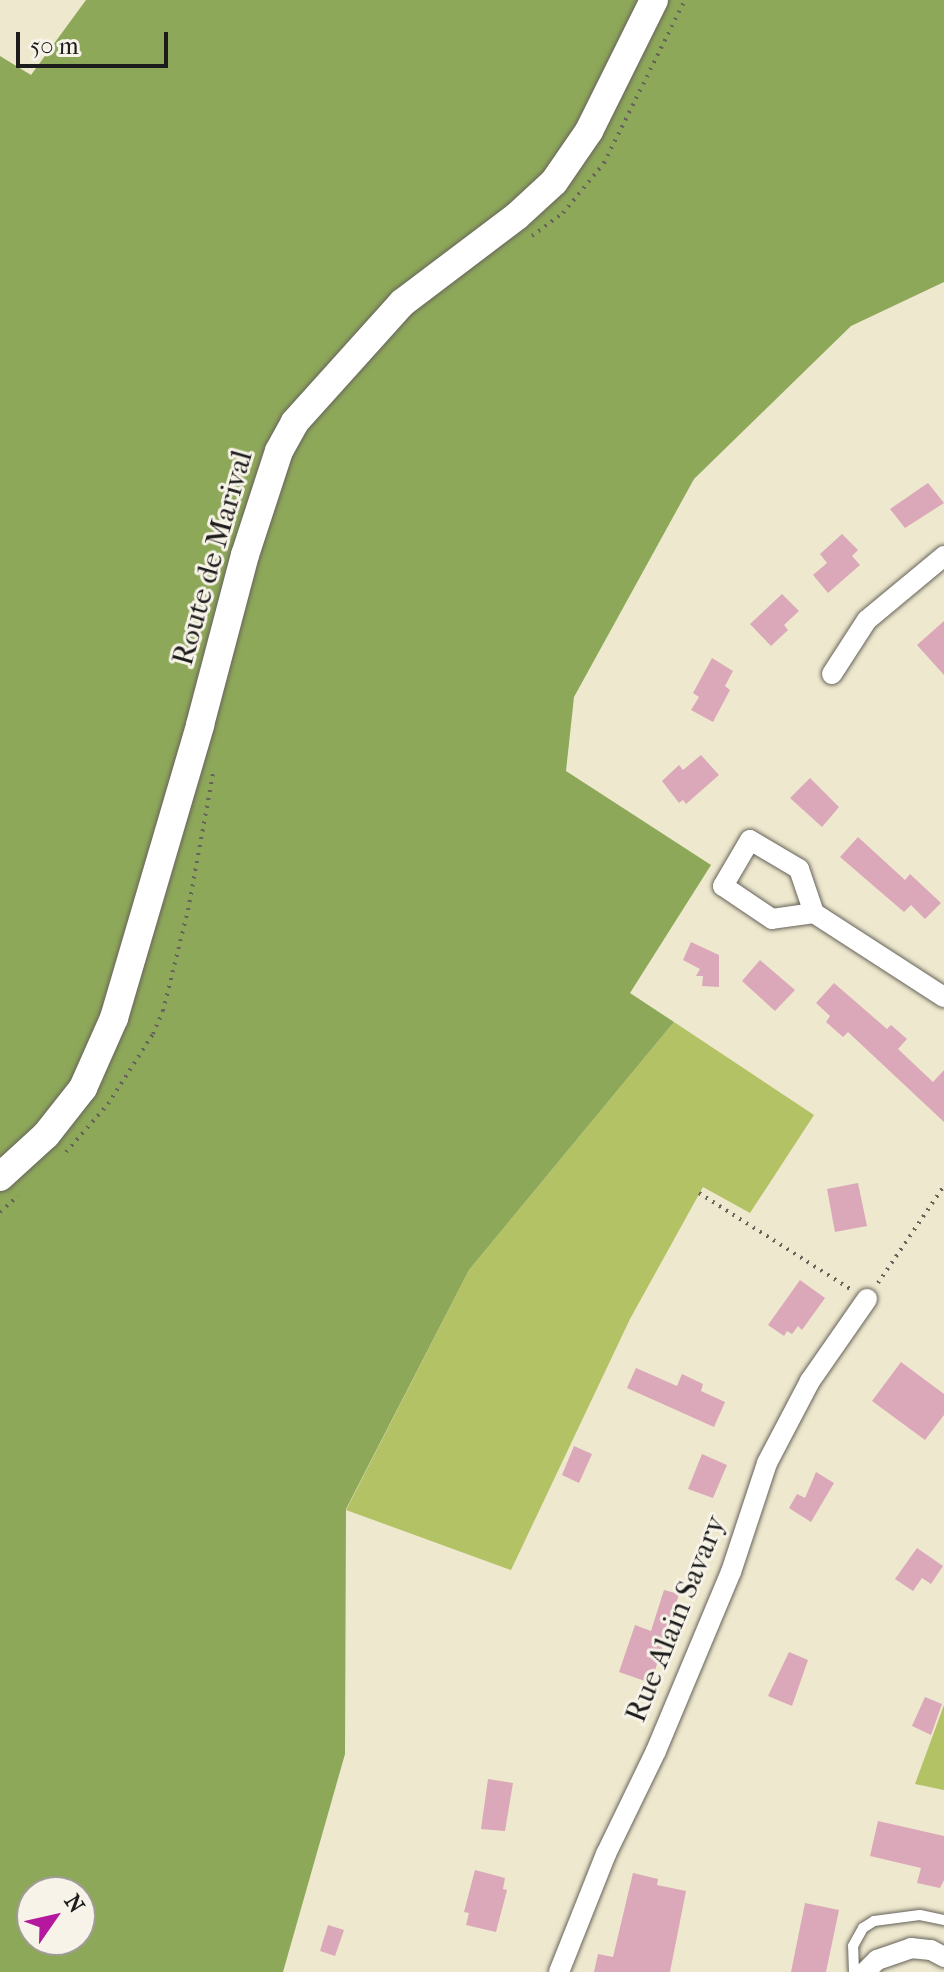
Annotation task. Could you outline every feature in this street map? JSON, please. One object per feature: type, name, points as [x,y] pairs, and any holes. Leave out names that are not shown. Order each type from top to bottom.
[{"type":"main road","name":"Route de Marival","points":[[11,1185],[83,1088],[114,1018],[200,725],[253,527],[279,451],[295,422],[402,303],[517,216],[554,182],[589,131],[654,0]]},
{"type":"street","points":[[832,674],[867,620],[944,556]]},
{"type":"street","points":[[814,913],[772,919],[723,886],[750,840],[799,869],[814,913],[944,997]]},
{"type":"street","name":"Rue Alain Savary","points":[[559,1972],[606,1854],[656,1751],[731,1572],[767,1463],[810,1381],[867,1299]]},
{"type":"street","points":[[865,1972],[877,1960],[911,1948],[931,1950],[944,1957]]},
{"type":"lane","points":[[854,1972],[851,1955],[856,1936],[874,1921],[920,1915],[944,1920]]},
{"type":"path","points":[[521,244],[563,213],[604,163],[685,0]]},
{"type":"path","points":[[62,1155],[108,1104],[153,1034],[163,1011],[188,910],[215,762]]},
{"type":"path","points":[[0,1212],[11,1185]]},
{"type":"path","points":[[699,1193],[867,1299],[944,1186]]},
{"type":"green space","points":[[86,0],[944,0],[944,282],[851,326],[694,479],[574,697],[566,771],[711,865],[630,993],[674,1022],[469,1270],[346,1509],[345,1754],[283,1972],[0,1972],[0,56],[31,75]]},
{"type":"green space","points":[[674,1022],[814,1115],[750,1213],[703,1187],[630,1319],[511,1570],[346,1510],[469,1270]]},
{"type":"green space","points":[[944,1705],[944,1790],[915,1784]]},
{"type":"building","points":[[928,483],[944,503],[905,528],[890,509]]},
{"type":"building","points":[[842,534],[858,550],[852,556],[860,565],[828,593],[813,575],[827,563],[820,554]]},
{"type":"building","points":[[782,594],[799,611],[784,625],[788,630],[771,646],[750,624]]},
{"type":"building","points":[[944,621],[944,675],[917,645]]},
{"type":"building","points":[[712,658],[733,671],[725,686],[730,690],[713,722],[691,710],[699,697],[693,693]]},
{"type":"building","points":[[701,755],[719,775],[686,804],[683,800],[679,803],[662,781],[679,765],[683,770]]},
{"type":"building","points":[[810,778],[839,807],[822,827],[790,798]]},
{"type":"building","points":[[858,837],[905,880],[910,874],[941,903],[925,919],[911,905],[904,912],[840,857]]},
{"type":"building","points":[[691,942],[719,955],[719,987],[702,986],[703,976],[696,976],[700,969],[683,960]]},
{"type":"building","points":[[760,960],[795,990],[775,1011],[742,981]]},
{"type":"building","points":[[834,983],[887,1029],[891,1025],[907,1039],[898,1049],[933,1082],[944,1070],[944,1122],[848,1032],[843,1037],[826,1022],[830,1016],[816,1003]]},
{"type":"building","points":[[858,1183],[867,1226],[835,1232],[827,1189]]},
{"type":"building","points":[[800,1280],[825,1298],[802,1330],[798,1326],[792,1334],[787,1331],[784,1336],[768,1325]]},
{"type":"building","points":[[901,1362],[944,1394],[944,1415],[925,1440],[872,1401]]},
{"type":"building","points":[[636,1368],[677,1386],[682,1374],[703,1384],[701,1391],[725,1402],[714,1427],[627,1388]]},
{"type":"building","points":[[574,1446],[592,1454],[579,1483],[562,1475]]},
{"type":"building","points":[[702,1454],[727,1465],[713,1498],[688,1489]]},
{"type":"building","points":[[816,1472],[834,1483],[811,1522],[789,1508],[797,1494],[805,1498]]},
{"type":"building","points":[[917,1548],[943,1566],[931,1584],[922,1578],[913,1591],[895,1579]]},
{"type":"building","points":[[664,1590],[679,1594],[651,1683],[619,1672],[635,1625],[651,1631]]},
{"type":"building","points":[[789,1652],[808,1660],[792,1706],[768,1696]]},
{"type":"building","points":[[925,1697],[942,1704],[931,1735],[912,1726]]},
{"type":"building","points":[[488,1779],[513,1783],[505,1831],[481,1829]]},
{"type":"building","points":[[878,1821],[944,1836],[944,1880],[940,1888],[917,1883],[921,1868],[870,1856]]},
{"type":"building","points":[[475,1870],[505,1878],[503,1889],[507,1890],[496,1932],[466,1925],[469,1913],[464,1912]]},
{"type":"building","points":[[633,1873],[658,1879],[657,1885],[686,1891],[670,1972],[594,1972],[598,1954],[613,1957]]},
{"type":"building","points":[[805,1903],[839,1910],[826,1972],[791,1972]]},
{"type":"building","points":[[328,1925],[344,1930],[335,1956],[320,1951]]}]
